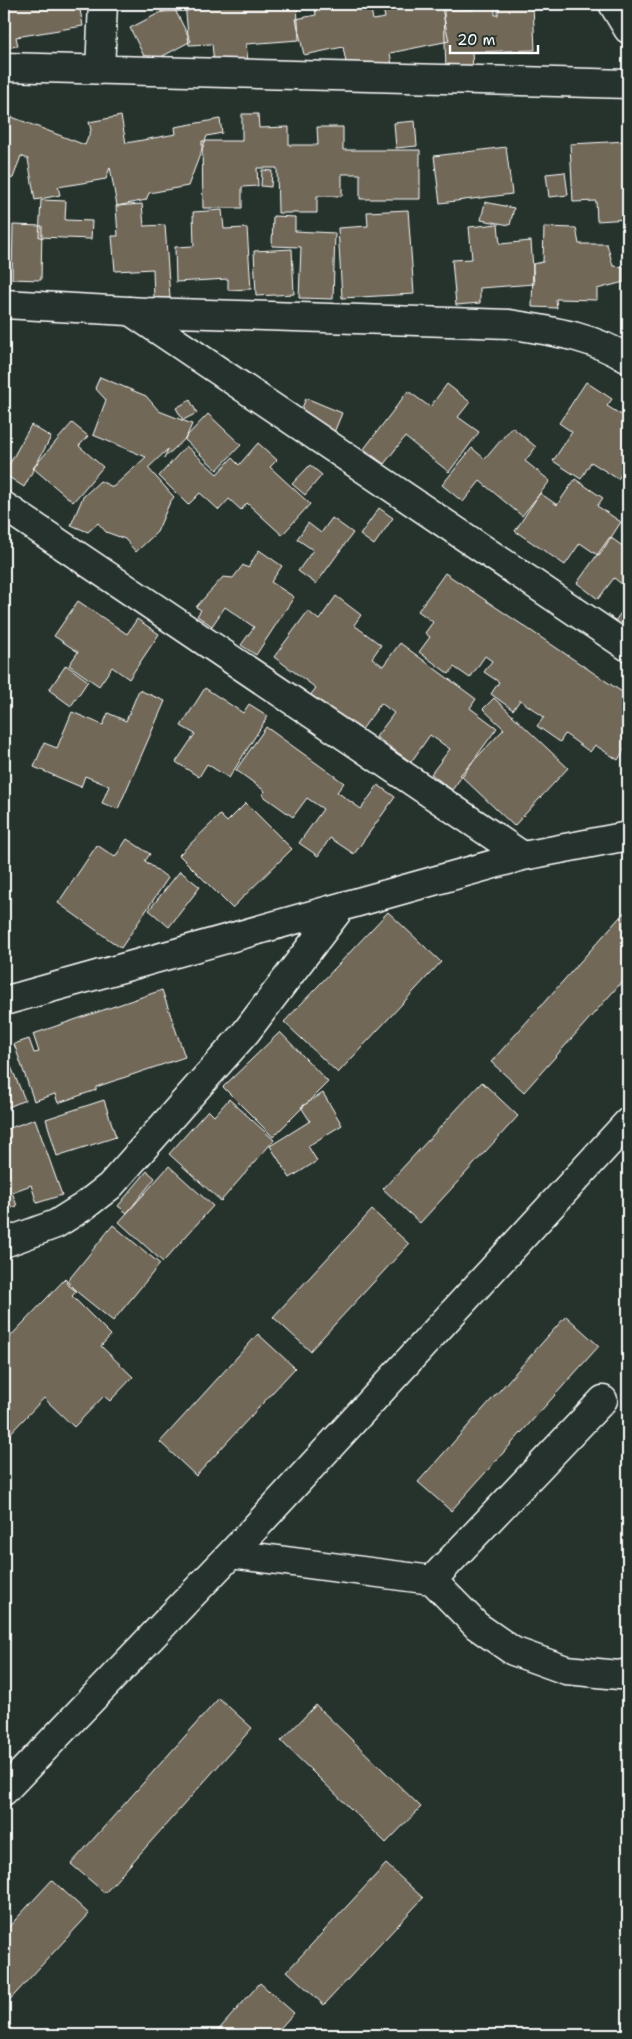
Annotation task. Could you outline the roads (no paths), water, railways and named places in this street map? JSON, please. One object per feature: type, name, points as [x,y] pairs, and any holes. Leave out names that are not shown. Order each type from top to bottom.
[{"type":"street","points":[[100,70],[102,4]]},
{"type":"street","points":[[614,4],[628,29]]},
{"type":"street","points":[[4,68],[628,84]]},
{"type":"street","points":[[4,304],[130,311],[509,324],[566,333],[611,349],[628,359]]},
{"type":"street","points":[[130,311],[628,647]]},
{"type":"street","points":[[4,506],[522,856]]},
{"type":"street","points":[[4,1001],[522,856],[628,836]]},
{"type":"street","points":[[4,1243],[56,1224],[83,1208],[110,1186],[246,1032],[341,907]]},
{"type":"street","points":[[4,1791],[231,1554],[628,1122]]},
{"type":"street","points":[[432,1580],[603,1400]]},
{"type":"street","points":[[231,1554],[432,1580],[477,1626],[513,1651],[566,1670],[619,1675],[628,1673]]}]
